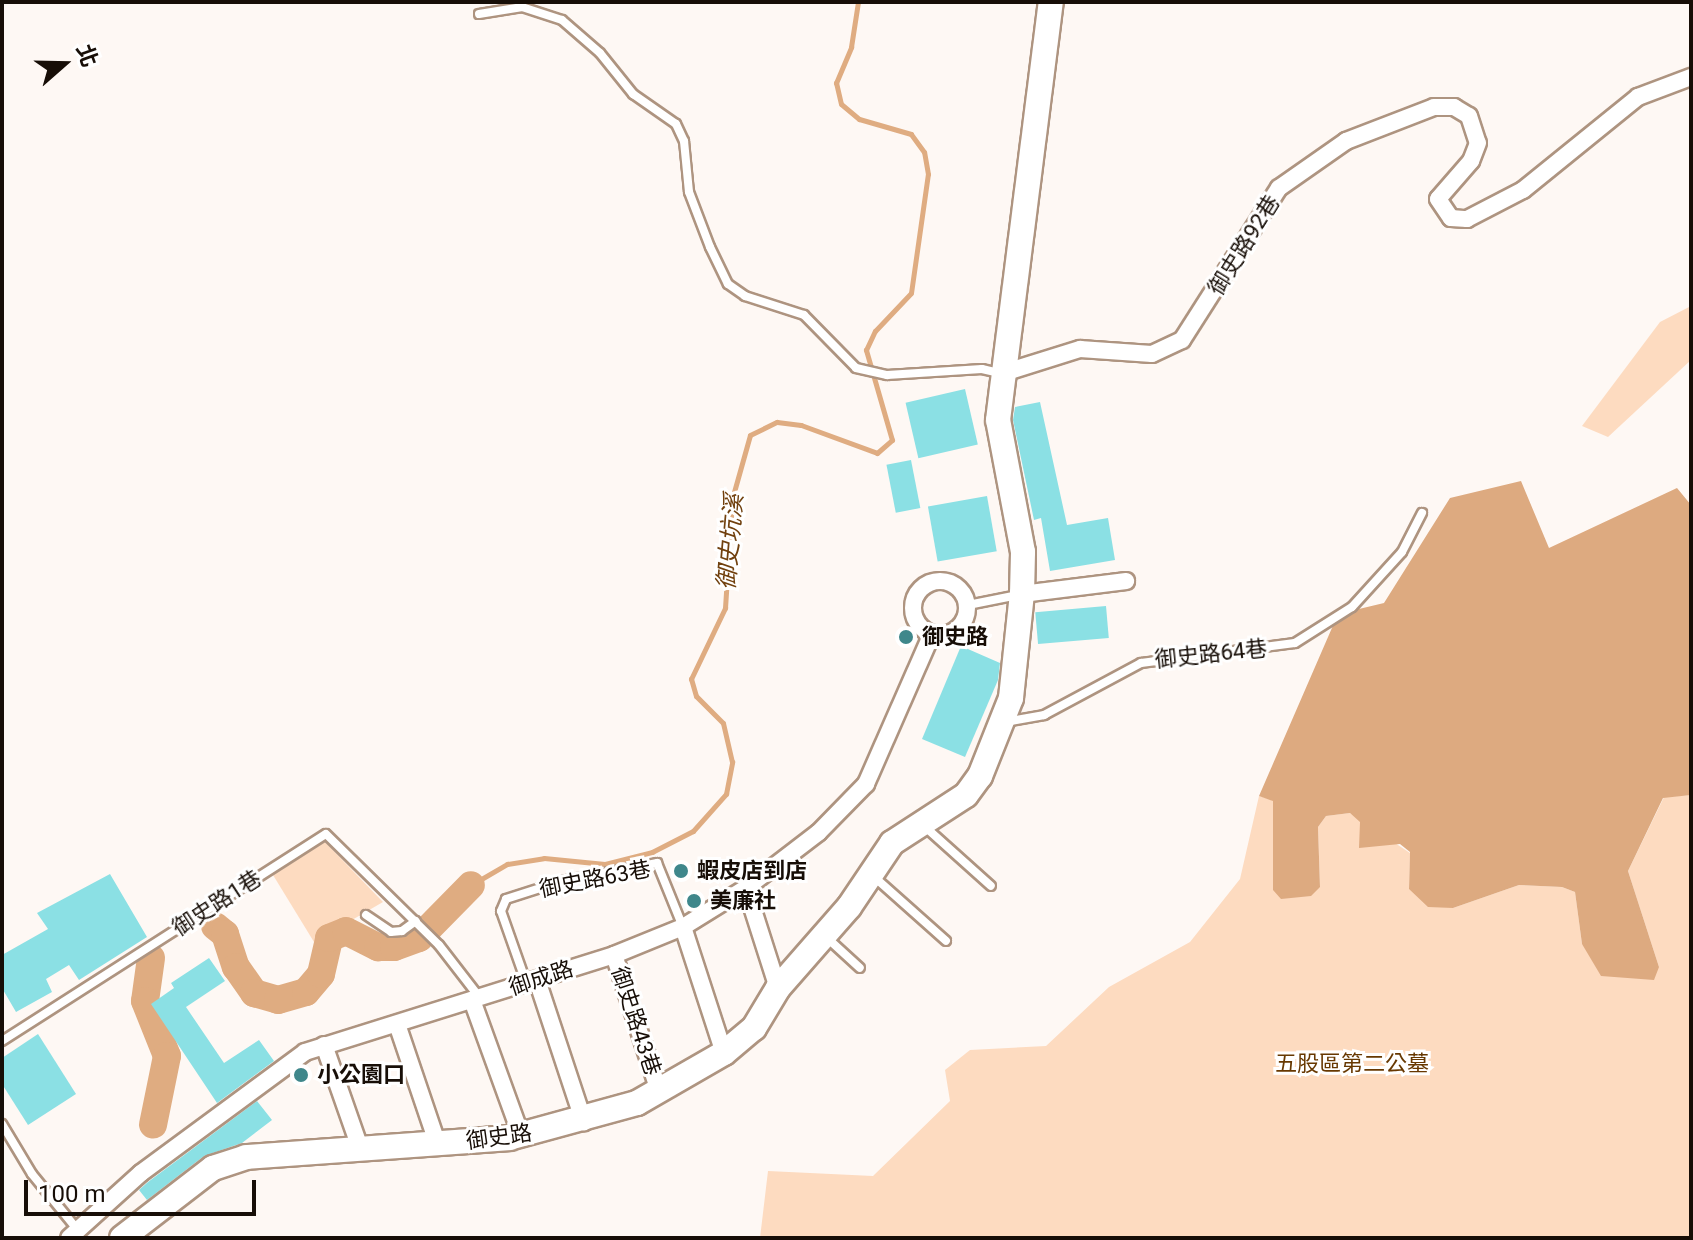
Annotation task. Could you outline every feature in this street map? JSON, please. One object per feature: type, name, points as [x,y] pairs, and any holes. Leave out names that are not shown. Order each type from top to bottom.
[{"type":"street","name":"御史路","points":[[122,1238],[213,1168],[246,1157],[438,1145],[521,1135],[584,1122],[637,1103],[658,1088],[724,1053],[754,1028],[778,988],[824,935],[892,843],[966,795],[1004,722],[1022,594],[1023,552],[998,420],[1000,374],[1051,2]]},
{"type":"street","name":"御史路92巷","points":[[1000,374],[1080,349],[1152,354],[1182,340],[1279,188],[1346,141],[1434,107],[1454,107],[1469,116],[1478,143],[1471,161],[1438,199],[1451,218],[1467,219],[1523,190],[1638,97],[1691,77]]},
{"type":"street","points":[[935,581],[950,583],[968,605],[964,621],[954,631],[932,634],[919,625],[913,610],[921,589],[935,581]]},
{"type":"street","points":[[1022,594],[1126,581]]},
{"type":"street","name":"御成路","points":[[73,1234],[264,1077],[324,1045],[614,955],[683,927],[746,888],[818,833],[866,784],[932,634]]},
{"type":"street","points":[[746,888],[778,988]]},
{"type":"street","points":[[683,927],[724,1053]]},
{"type":"street","name":"御史路43巷","points":[[614,955],[658,1088]]},
{"type":"street","points":[[531,981],[584,1122]]},
{"type":"street","points":[[476,999],[521,1135]]},
{"type":"street","points":[[397,1024],[438,1145]]},
{"type":"street","points":[[324,1045],[360,1148]]},
{"type":"lane","points":[[479,14],[522,7],[562,20],[600,53],[633,94],[666,114],[684,141],[689,192],[728,284],[745,296],[804,315],[856,368],[887,375],[982,369],[1000,374]]},
{"type":"lane","name":"御史路64巷","points":[[1004,722],[1044,715],[1141,663],[1295,643],[1352,607],[1402,552],[1422,513]]},
{"type":"lane","points":[[968,605],[1022,594]]},
{"type":"lane","points":[[922,823],[991,886]]},
{"type":"lane","name":"御史路1巷","points":[[2,1041],[326,834],[416,921]]},
{"type":"lane","name":"御史路63巷","points":[[531,981],[501,911],[506,899],[562,881],[657,863],[683,927]]},
{"type":"lane","points":[[871,874],[946,941]]},
{"type":"lane","points":[[366,915],[391,932],[402,931],[416,921],[439,945],[476,999]]},
{"type":"lane","points":[[824,935],[860,968]]},
{"type":"lane","points":[[2,1124],[73,1234]]},
{"type":"green space","points":[[1691,306],[1691,360],[1608,437],[1582,426],[1660,322]]},
{"type":"green space","name":"五股區第二公墓","points":[[1691,795],[1691,1238],[760,1238],[768,1171],[873,1176],[950,1101],[945,1070],[970,1050],[1046,1046],[1109,987],[1190,942],[1240,879],[1259,796],[1273,800],[1273,890],[1320,887],[1318,827],[1326,816],[1350,813],[1410,853],[1409,889],[1453,908],[1519,885],[1562,887],[1575,892],[1582,944],[1659,967],[1628,871],[1664,797]]},
{"type":"green space","points":[[325,842],[383,902],[314,942],[273,875]]},
{"type":"shaded area","points":[[1521,481],[1549,548],[1677,488],[1691,505],[1691,795],[1663,798],[1628,871],[1659,967],[1654,980],[1601,976],[1582,944],[1575,892],[1562,887],[1519,885],[1453,908],[1428,907],[1409,889],[1410,852],[1400,844],[1359,848],[1360,822],[1350,813],[1326,816],[1318,827],[1320,887],[1311,896],[1281,899],[1273,890],[1273,801],[1259,796],[1338,614],[1384,603],[1450,498]]},
{"type":"building","points":[[965,389],[978,445],[918,458],[906,403]]},
{"type":"building","points":[[1040,402],[1067,525],[1108,518],[1115,560],[1050,571],[1041,518],[1034,520],[1013,420],[1015,407]]},
{"type":"building","points":[[911,460],[920,508],[896,513],[886,465]]},
{"type":"building","points":[[987,496],[997,551],[938,562],[928,506]]},
{"type":"building","points":[[1106,606],[1109,638],[1038,644],[1035,612]]},
{"type":"building","points":[[961,646],[1000,663],[998,680],[965,757],[922,739]]},
{"type":"building","points":[[110,874],[147,937],[79,980],[69,965],[46,979],[52,992],[16,1012],[2,988],[2,955],[48,929],[37,913]]},
{"type":"building","points":[[209,958],[225,981],[186,1007],[224,1063],[259,1040],[274,1061],[217,1103],[151,1004],[174,988],[171,983]]},
{"type":"building","points":[[38,1034],[76,1094],[28,1125],[2,1084],[2,1058]]},
{"type":"building","points":[[257,1101],[272,1120],[242,1143],[204,1156],[147,1200],[139,1190]]},
{"type":"waterway","name":"御史坑溪","points":[[471,885],[507,864],[544,858],[605,864],[652,852],[693,831],[726,794],[732,762],[723,723],[696,696],[691,679],[725,608],[732,499],[750,435],[777,422],[801,425],[877,453],[892,440],[866,350],[875,331],[911,293],[928,174],[924,152],[911,134],[859,119],[841,104],[836,83],[851,47],[858,2]]},
{"type":"waterway","name":"御史坑溪","points":[[215,926],[225,934],[236,967],[254,993],[278,1000],[306,992],[321,974],[329,938],[346,931],[378,947],[394,947],[419,938],[471,885]]},
{"type":"waterway","name":"御史坑溪","points":[[151,958],[145,1001],[167,1056],[153,1125]]},
{"type":"place","name":"御史路","points":[[906,637]]},
{"type":"place","name":"蝦皮店到店","points":[[681,871]]},
{"type":"place","name":"美廉社","points":[[694,901]]},
{"type":"place","name":"小公園口","points":[[301,1075]]}]
